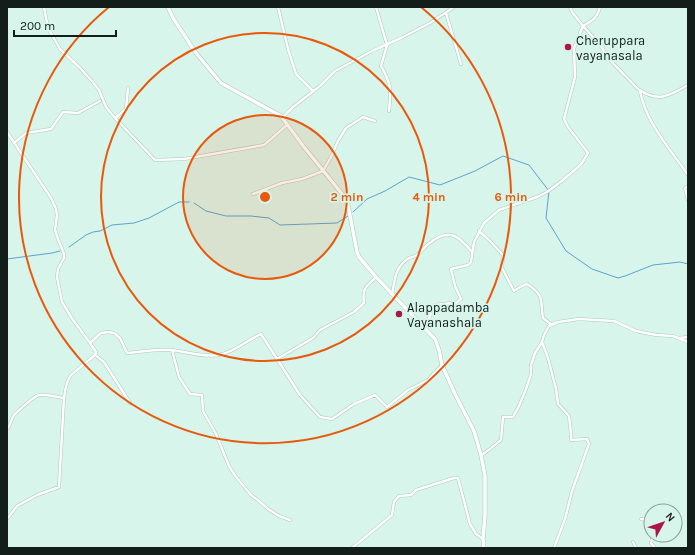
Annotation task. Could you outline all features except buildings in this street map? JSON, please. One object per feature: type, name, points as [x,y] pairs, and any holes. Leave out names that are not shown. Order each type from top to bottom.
[{"type":"street","points":[[44,7],[48,28],[60,49],[91,80],[99,90],[106,107],[155,160],[184,159],[264,145],[288,124]]},
{"type":"street","points":[[168,7],[173,18],[196,53],[221,83],[281,116],[288,124],[304,147],[348,200],[359,258],[435,339],[442,365],[474,431],[481,455],[485,476],[484,548]]},
{"type":"street","points":[[278,7],[288,49],[296,74],[313,91]]},
{"type":"street","points":[[376,7],[387,45],[381,66],[390,85],[391,95],[389,111]]},
{"type":"street","points":[[282,118],[336,71],[372,51],[430,23],[454,7]]},
{"type":"street","points":[[570,7],[583,26],[601,46],[608,58],[643,93],[656,97],[662,97],[688,85]]},
{"type":"street","points":[[425,327],[435,305],[456,303],[462,299],[456,286],[452,269],[468,265],[471,262],[474,242],[484,223],[499,210],[547,192],[577,168],[588,153],[570,130],[564,119],[575,77],[574,48],[583,26],[598,15],[600,7]]},
{"type":"street","points":[[446,13],[461,64]]},
{"type":"street","points":[[115,118],[126,109],[128,88]]},
{"type":"street","points":[[640,91],[641,98],[649,118],[688,175]]},
{"type":"street","points":[[14,143],[26,133],[51,129],[63,112],[78,113],[100,101]]},
{"type":"street","points":[[253,194],[282,183],[302,180],[323,171],[338,140],[346,128],[363,117],[374,121]]},
{"type":"street","points":[[7,132],[51,198],[56,209],[57,215],[55,230],[64,254],[64,258],[58,269],[57,278],[62,302],[96,352],[95,355],[104,362],[130,403]]},
{"type":"street","points":[[688,186],[685,188],[688,200]]},
{"type":"street","points":[[479,231],[503,255],[502,268],[514,291],[527,284],[535,289],[541,296],[543,318],[552,325]]},
{"type":"street","points":[[392,294],[396,274],[400,266],[410,257],[416,256],[430,242],[442,235],[452,234],[465,242],[472,252]]},
{"type":"street","points":[[277,359],[313,338],[320,330],[354,312],[364,303],[363,294],[365,288],[376,277]]},
{"type":"street","points":[[481,455],[501,440],[503,417],[513,417],[519,406],[531,374],[531,365],[535,354],[549,326],[558,322],[579,319],[614,321],[636,331],[656,335],[673,336],[688,342]]},
{"type":"street","points":[[90,343],[101,332],[108,332],[114,333],[120,338],[127,353],[156,349],[203,355],[219,355],[229,352],[261,334],[300,395],[320,417],[332,419],[354,404],[376,396],[387,407],[408,390],[428,380],[442,365]]},
{"type":"street","points":[[676,338],[688,337]]},
{"type":"street","points":[[542,342],[548,358],[556,389],[558,404],[569,416],[571,440],[587,439],[589,444],[554,548]]},
{"type":"street","points":[[172,350],[179,377],[190,394],[202,395],[203,411],[216,434],[228,466],[251,495],[268,509],[279,516],[290,520]]},
{"type":"street","points":[[7,518],[17,506],[37,495],[59,487],[64,398],[68,379],[95,355]]},
{"type":"street","points":[[7,429],[14,415],[34,397],[39,395],[64,398]]},
{"type":"street","points":[[352,548],[392,515],[394,502],[399,496],[411,495],[416,490],[454,478],[458,478],[470,524],[476,534],[483,539]]},
{"type":"street","points":[[633,542],[636,548]]},
{"type":"waterway","points":[[353,212],[367,199],[385,191],[409,177],[440,185],[475,171],[503,156],[529,165],[549,191],[546,218],[566,251],[592,269],[618,278],[653,265],[680,262],[688,264]]},
{"type":"waterway","points":[[69,247],[93,232],[100,231],[112,225],[134,223],[149,218],[179,202],[189,202]]},
{"type":"waterway","points":[[194,203],[206,211],[226,216],[269,218],[280,225],[337,223],[348,216]]},
{"type":"waterway","points":[[7,259],[60,251]]},
{"type":"place","name":"Cheruppara vayanasala","points":[[568,47]]},
{"type":"place","name":"Alappadamba Vayanashala","points":[[399,314]]}]
